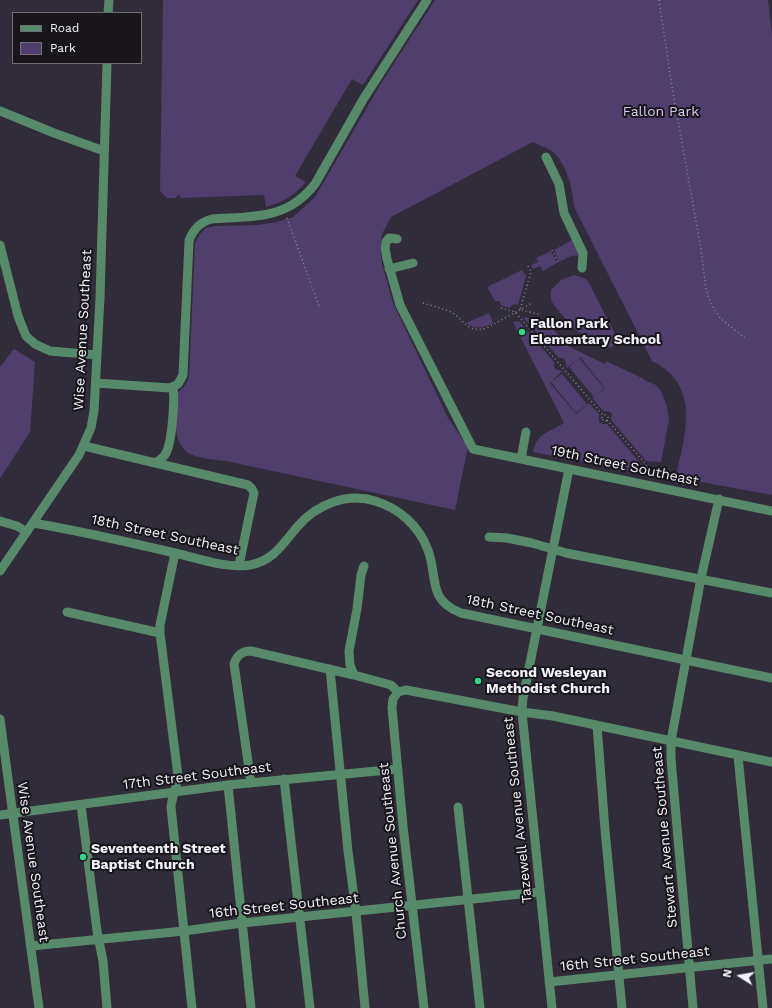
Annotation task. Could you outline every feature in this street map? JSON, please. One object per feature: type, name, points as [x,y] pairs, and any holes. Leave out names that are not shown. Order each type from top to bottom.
[{"type":"street","points":[[108,12],[109,0]]},
{"type":"street","points":[[96,383],[173,387],[178,384],[183,375],[189,241],[192,234],[201,224],[212,219],[262,216],[283,210],[299,201],[308,193],[315,184],[364,98],[427,0]]},
{"type":"street","name":"Wise Avenue Southeast","points":[[0,571],[79,456],[91,428],[94,411],[98,355],[107,64]]},
{"type":"street","points":[[0,111],[104,151]]},
{"type":"street","points":[[546,157],[559,184],[564,212],[583,253],[582,268]]},
{"type":"street","points":[[397,239],[389,238],[386,242],[389,269],[413,263]]},
{"type":"street","points":[[0,245],[18,316],[26,336],[35,344],[50,351],[98,355]]},
{"type":"street","name":"19th Street Southeast","points":[[389,269],[400,305],[473,449],[772,511]]},
{"type":"street","points":[[155,463],[161,460],[168,449],[173,413],[173,387]]},
{"type":"street","points":[[521,459],[526,432]]},
{"type":"street","points":[[84,446],[248,485],[254,493],[239,566]]},
{"type":"street","name":"Tazewell Avenue Southeast","points":[[552,1008],[522,712],[523,698],[569,469]]},
{"type":"street","name":"18th Street Southeast","points":[[33,523],[60,527],[213,562],[239,566],[255,563],[269,558],[278,551],[299,525],[322,508],[334,502],[345,499],[360,498],[373,500],[395,509],[415,527],[423,538],[428,551],[437,593],[446,605],[461,613],[772,678]]},
{"type":"street","name":"Stewart Avenue Southeast","points":[[693,1008],[670,741],[701,578],[719,499]]},
{"type":"street","points":[[0,521],[17,526],[27,532]]},
{"type":"street","points":[[489,537],[507,538],[553,549],[772,593]]},
{"type":"street","points":[[175,553],[160,625],[160,633],[178,776],[175,792],[171,800],[171,807],[192,1008]]},
{"type":"street","points":[[354,675],[350,665],[349,651],[357,609],[360,580],[364,566]]},
{"type":"street","points":[[67,612],[160,633]]},
{"type":"street","points":[[251,783],[234,664],[240,653],[245,651],[251,651],[354,675],[391,685],[398,692],[406,690],[522,712],[553,716],[772,762]]},
{"type":"street","points":[[330,669],[348,851],[366,1008]]},
{"type":"street","name":"Church Avenue Southeast","points":[[398,692],[393,699],[392,708],[424,1008]]},
{"type":"street","name":"Wise Avenue Southeast","points":[[0,720],[39,1008]]},
{"type":"street","points":[[597,725],[603,809],[622,1008]]},
{"type":"street","points":[[738,756],[763,1008]]},
{"type":"street","name":"17th Street Southeast","points":[[0,815],[81,806],[228,785],[398,769]]},
{"type":"street","points":[[284,779],[310,1008]]},
{"type":"street","points":[[228,785],[251,1008]]},
{"type":"street","points":[[81,806],[103,961],[107,1008]]},
{"type":"street","points":[[458,807],[480,1008]]},
{"type":"street","name":"16th Street Southeast","points":[[31,946],[184,931],[242,923],[540,892]]},
{"type":"street","name":"16th Street Southeast","points":[[549,982],[772,959]]},
{"type":"path","points":[[659,0],[672,87],[701,249],[706,289],[710,302],[720,318],[745,338]]},
{"type":"path","points":[[283,210],[319,306]]},
{"type":"path","points":[[552,250],[559,264]]},
{"type":"path","points":[[520,310],[531,272],[528,266]]},
{"type":"path","points":[[423,303],[451,312],[466,326],[476,329],[486,328],[532,303]]},
{"type":"path","points":[[501,308],[515,312],[603,415],[606,414],[608,416],[607,420]]},
{"type":"path","points":[[520,310],[539,314]]},
{"type":"path","points":[[603,415],[602,420],[607,420],[644,462],[652,476]]},
{"type":"green space","points":[[163,0],[418,0],[363,85],[352,79],[295,176],[306,182],[288,198],[266,207],[264,195],[180,198],[180,194],[175,198],[167,198],[160,191]]},
{"type":"green space","name":"Fallon Park","points":[[435,0],[768,0],[772,34],[772,495],[685,479],[678,475],[677,471],[686,424],[686,409],[683,395],[677,382],[667,371],[652,361],[574,207],[572,192],[566,171],[562,164],[553,152],[533,142],[391,217],[382,234],[380,248],[382,264],[393,303],[448,418],[468,447],[455,510],[226,461],[199,457],[187,452],[182,446],[178,439],[176,430],[177,395],[189,377],[195,243],[200,234],[206,228],[216,226],[257,225],[277,222],[293,217],[315,197],[380,85]]},
{"type":"green space","points":[[572,240],[580,255],[571,256],[559,262],[554,250]]},
{"type":"green space","points":[[551,251],[557,263],[543,271],[540,266],[533,269],[531,265],[538,262],[536,258]]},
{"type":"green space","points":[[522,270],[526,276],[518,305],[514,304],[509,308],[502,306],[499,301],[495,301],[487,287]]},
{"type":"green space","points":[[574,275],[586,279],[589,283],[616,336],[616,343],[612,347],[608,347],[587,338],[572,327],[551,300],[551,290],[561,280]]},
{"type":"green space","points":[[489,313],[493,323],[490,325],[473,327],[466,323]]},
{"type":"green space","points":[[523,317],[546,322],[570,347],[605,364],[606,361],[656,385],[661,391],[667,406],[669,420],[661,462],[646,461],[611,420],[612,415],[610,412],[603,411],[592,398],[594,397],[569,367],[579,358],[604,388],[595,396],[605,388],[580,357],[567,368],[565,360],[559,358]]},
{"type":"green space","points":[[519,321],[554,362],[555,369],[562,371],[550,383],[576,414],[589,403],[599,414],[599,422],[607,424],[641,464],[639,473],[533,452],[540,437],[564,423],[513,322]]},
{"type":"green space","points":[[14,349],[35,362],[30,432],[0,477],[0,367]]},
{"type":"green space","points":[[562,374],[587,404],[576,413],[551,382]]},
{"type":"place","name":"Fallon Park Elementary School","points":[[522,332]]},
{"type":"place","name":"Second Wesleyan Methodist Church","points":[[478,681]]},
{"type":"place","name":"Seventeenth Street Baptist Church","points":[[83,857]]}]
